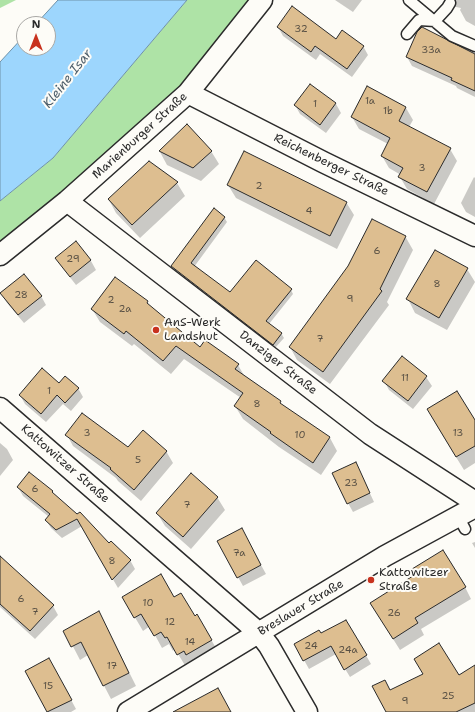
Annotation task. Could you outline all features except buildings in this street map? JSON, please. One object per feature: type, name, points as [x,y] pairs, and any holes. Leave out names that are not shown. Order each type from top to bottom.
[{"type":"street","name":"Marienburger Straße","points":[[0,255],[67,201],[188,93],[262,0]]},
{"type":"street","name":"Reichenberger Straße","points":[[188,93],[323,162],[475,236]]},
{"type":"street","name":"Danziger Straße","points":[[67,201],[370,434],[475,502]]},
{"type":"street","name":"Kattowitzer Straße","points":[[0,408],[259,633],[269,646],[307,712]]},
{"type":"street","name":"Breslauer Straße","points":[[128,712],[385,556],[461,522],[475,507]]},
{"type":"lane","points":[[409,0],[452,36],[475,46]]},
{"type":"lane","points":[[435,21],[450,3]]},
{"type":"lane","points":[[407,34],[419,20],[435,21]]},
{"type":"green space","points":[[0,0],[16,0],[0,8]]},
{"type":"green space","points":[[187,0],[262,0],[188,93],[0,255],[0,201],[53,158]]},
{"type":"water","name":"Kleine Isar","points":[[58,0],[187,0],[53,158],[0,201],[0,62],[16,45],[16,56],[56,56],[56,16],[43,16]]},
{"type":"place","name":"AnS-Werk Landshut","points":[[156,330]]},
{"type":"place","name":"Kattowitzer Straße","points":[[371,580]]}]
